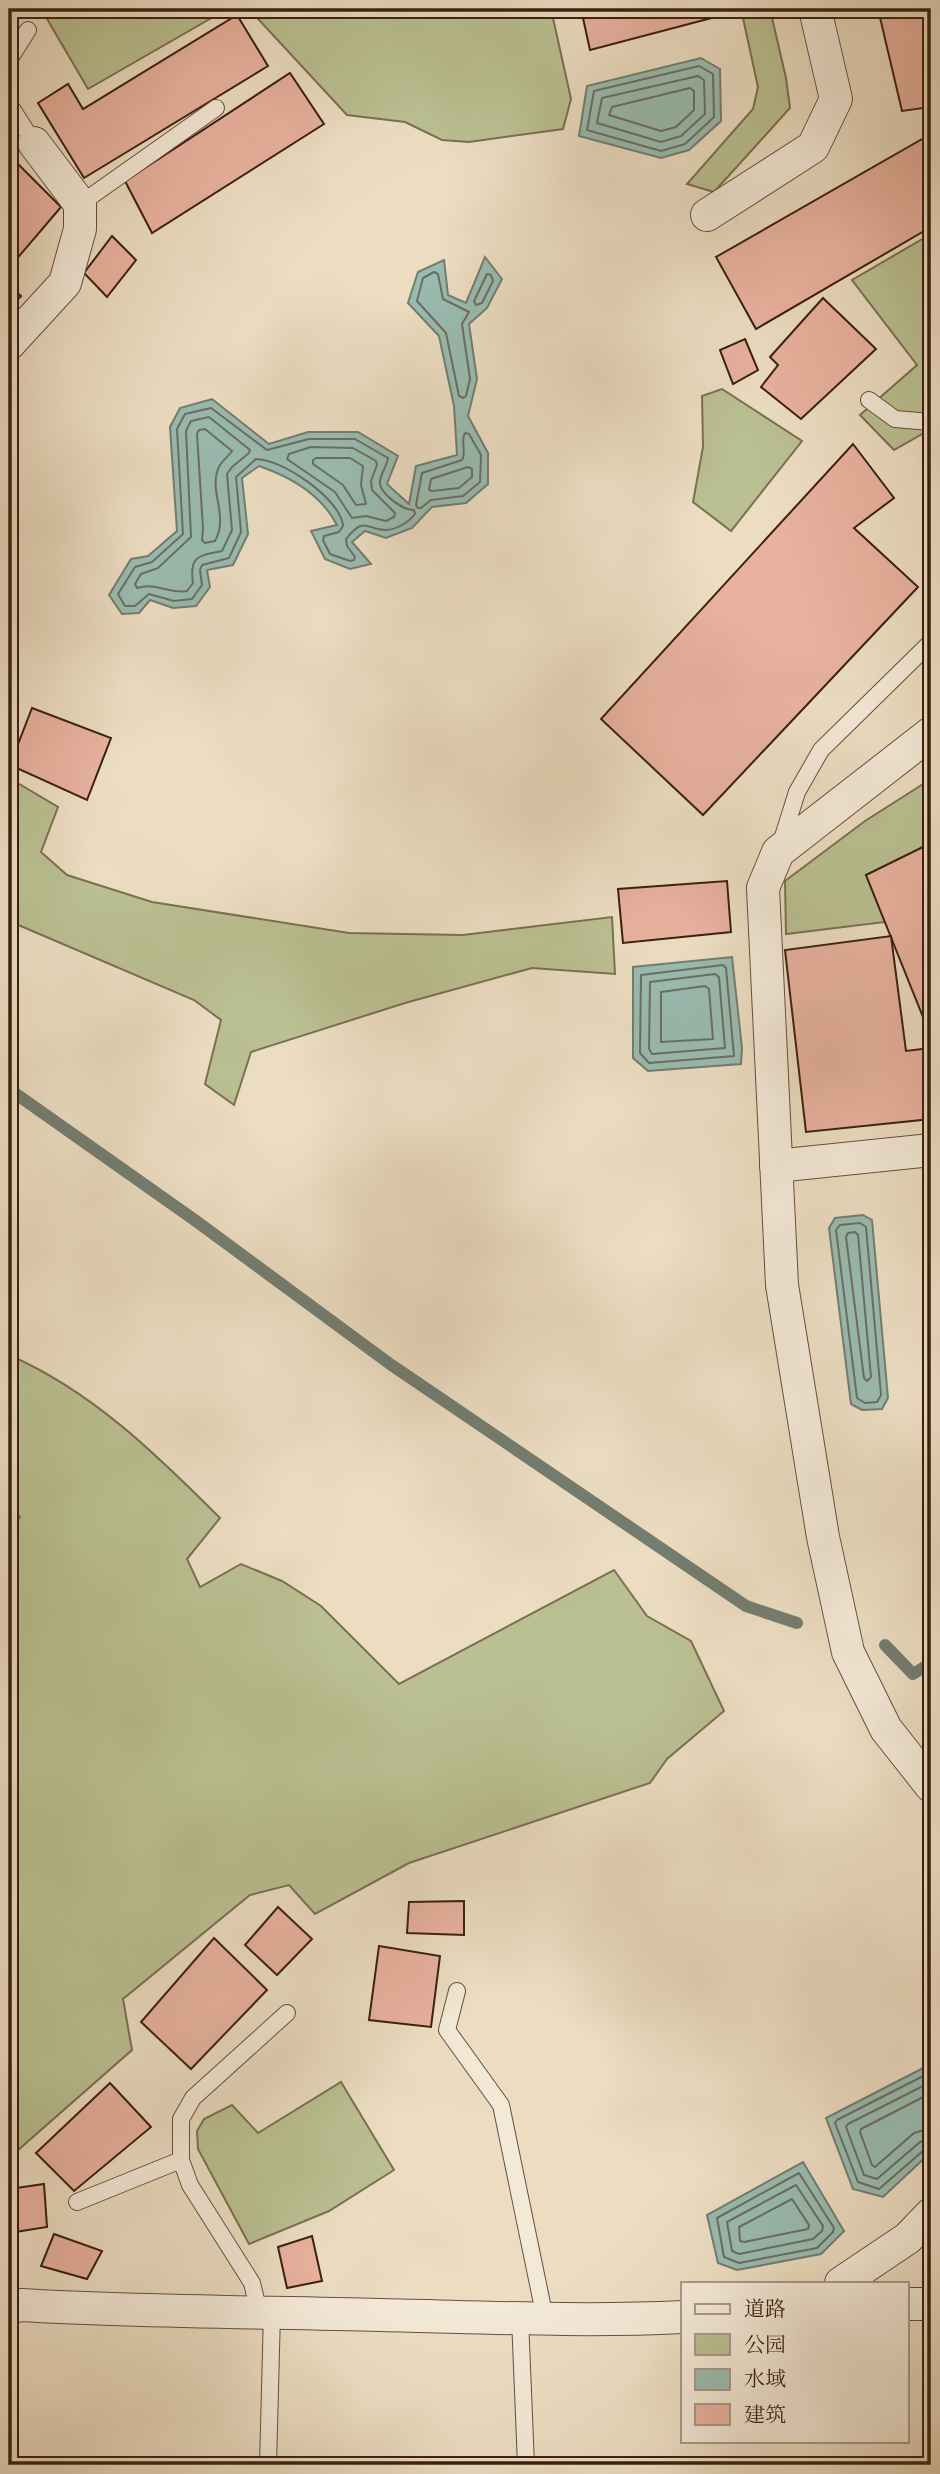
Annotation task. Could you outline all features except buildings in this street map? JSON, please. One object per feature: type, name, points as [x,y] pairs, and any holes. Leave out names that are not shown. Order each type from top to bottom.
[{"type":"street","points":[[707,215],[813,147],[836,99],[815,9]]},
{"type":"street","points":[[9,344],[65,283],[80,229],[80,204],[34,143]]},
{"type":"street","points":[[931,733],[778,852],[763,888],[782,1285],[823,1537],[848,1652],[886,1729],[931,1786]]},
{"type":"street","points":[[776,1166],[931,1150]]},
{"type":"street","points":[[842,2282],[908,2238],[931,2214]]},
{"type":"street","points":[[908,2304],[931,2304]]},
{"type":"street","points":[[9,2308],[21,2305],[532,2318],[681,2317]]},
{"type":"lane","points":[[9,60],[28,30]]},
{"type":"lane","points":[[9,104],[34,143]]},
{"type":"lane","points":[[80,204],[216,108]]},
{"type":"lane","points":[[869,400],[895,419],[931,422]]},
{"type":"lane","points":[[778,852],[797,792],[821,750],[931,642]]},
{"type":"lane","points":[[457,1991],[447,2030],[501,2105],[532,2318],[526,2465]]},
{"type":"lane","points":[[268,2465],[265,2313],[252,2283],[190,2185],[181,2160],[181,2119],[193,2098],[286,2013]]},
{"type":"lane","points":[[77,2202],[181,2160]]},
{"type":"green space","points":[[48,9],[227,9],[88,89],[43,12]]},
{"type":"green space","points":[[249,9],[551,9],[571,99],[563,129],[469,142],[442,140],[405,122],[347,115]]},
{"type":"green space","points":[[741,9],[770,9],[790,108],[714,192],[687,184],[753,109],[758,87]]},
{"type":"green space","points":[[931,234],[931,429],[894,450],[860,415],[917,365],[852,280]]},
{"type":"green space","points":[[722,389],[802,441],[731,531],[693,502],[703,447],[702,396]]},
{"type":"green space","points":[[9,778],[58,807],[41,852],[67,875],[152,902],[349,933],[463,935],[612,917],[615,974],[532,968],[405,1003],[251,1052],[234,1105],[205,1084],[221,1020],[194,1000],[9,921]]},
{"type":"green space","points":[[931,779],[931,843],[866,875],[885,922],[786,934],[785,881],[865,821]]},
{"type":"green space","points":[[9,1355],[68,1387],[122,1426],[220,1518],[187,1559],[200,1587],[241,1564],[282,1581],[321,1606],[399,1684],[614,1570],[647,1616],[691,1641],[724,1711],[667,1759],[650,1783],[409,1863],[315,1914],[289,1885],[250,1895],[123,1999],[132,2050],[9,2158],[9,1531],[20,1517],[9,1504]]},
{"type":"green space","points":[[341,2082],[394,2170],[329,2211],[249,2244],[198,2149],[197,2131],[204,2119],[232,2105],[258,2133]]},
{"type":"water","points":[[701,58],[720,69],[721,121],[689,150],[661,158],[579,136],[587,86]]},
{"type":"water","points":[[485,257],[502,279],[487,308],[469,324],[477,379],[468,416],[488,453],[488,484],[466,503],[432,507],[412,528],[386,538],[365,531],[352,542],[371,564],[350,569],[325,559],[311,531],[337,525],[323,504],[294,481],[259,466],[242,478],[248,534],[233,565],[207,570],[210,587],[196,606],[173,608],[150,600],[139,613],[122,614],[109,595],[131,559],[148,556],[177,531],[170,427],[180,408],[212,399],[269,444],[308,432],[358,432],[398,456],[387,484],[409,504],[416,466],[457,455],[454,406],[439,336],[408,303],[418,272],[444,260],[448,295],[466,303]]},
{"type":"water","points":[[732,957],[742,1048],[741,1064],[648,1071],[633,1058],[633,967]]},
{"type":"water","points":[[863,1215],[872,1220],[888,1398],[882,1409],[862,1410],[851,1404],[829,1228],[835,1218]]},
{"type":"water","points":[[931,2064],[931,2152],[883,2197],[853,2189],[826,2118]]},
{"type":"water","points":[[803,2162],[844,2231],[821,2254],[737,2270],[718,2263],[707,2215]]},
{"type":"waterway","points":[[9,1089],[196,1221],[390,1364],[746,1606],[797,1623]]},
{"type":"waterway","points":[[885,1645],[913,1674],[931,1663]]}]
